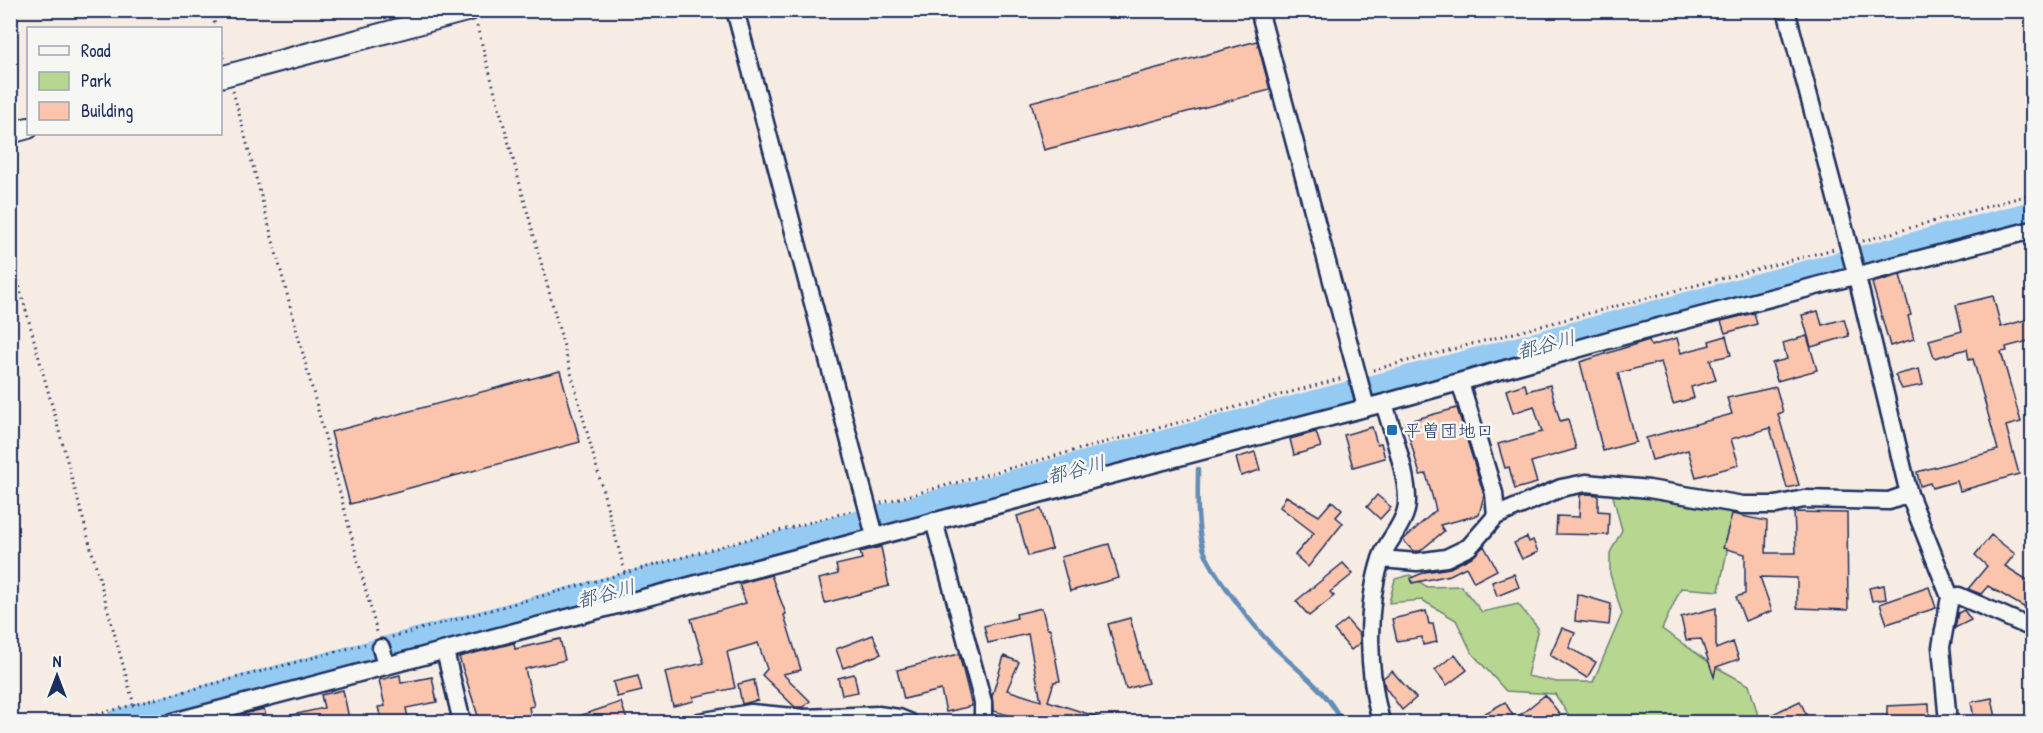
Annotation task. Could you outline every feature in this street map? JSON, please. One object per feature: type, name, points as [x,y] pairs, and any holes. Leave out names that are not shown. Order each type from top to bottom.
[{"type":"street","points":[[735,10],[871,522]]},
{"type":"street","points":[[1259,10],[1362,392]]},
{"type":"street","points":[[1786,10],[1853,261],[1909,494],[1950,597],[1941,647],[1948,723]]},
{"type":"street","points":[[225,76],[473,16]]},
{"type":"street","points":[[10,133],[27,128]]},
{"type":"street","points":[[173,723],[383,653],[445,651],[871,522],[934,521],[1362,392],[1384,403],[1616,338],[1853,261],[2032,230]]},
{"type":"street","points":[[1460,382],[1494,493],[1496,516]]},
{"type":"street","points":[[1381,723],[1370,665],[1374,598],[1381,559],[1407,509],[1404,478],[1384,403]]},
{"type":"street","points":[[1381,559],[1417,562],[1446,558],[1469,547],[1496,516],[1561,488],[1586,483],[1649,489],[1743,505],[1776,505],[1804,500],[1889,501],[1909,494]]},
{"type":"street","points":[[934,521],[983,702],[983,723]]},
{"type":"street","points":[[1950,597],[1959,596],[2032,628]]},
{"type":"street","points":[[445,651],[462,723]]},
{"type":"street","points":[[699,723],[751,712],[804,718],[878,715],[899,718],[909,723]]},
{"type":"path","points":[[211,10],[216,27]]},
{"type":"path","points":[[473,16],[625,572]]},
{"type":"path","points":[[225,76],[383,653]]},
{"type":"path","points":[[68,723],[134,705],[383,653],[625,572],[871,522],[1853,261],[2032,194]]},
{"type":"path","points":[[10,252],[134,705]]},
{"type":"green space","points":[[1610,485],[1743,505],[1727,551],[1719,591],[1681,588],[1662,629],[1716,667],[1749,685],[1760,722],[1573,722],[1555,694],[1506,691],[1472,653],[1456,620],[1422,600],[1389,603],[1395,579],[1410,575],[1427,587],[1461,586],[1482,612],[1518,604],[1538,628],[1527,676],[1557,682],[1593,682],[1622,614],[1610,574],[1610,553],[1622,530]]},
{"type":"building","points":[[1257,41],[1270,90],[1044,150],[1031,102]]},
{"type":"building","points":[[1900,275],[1911,315],[1908,316],[1914,339],[1890,346],[1872,283]]},
{"type":"building","points":[[1993,296],[2001,327],[2032,318],[2032,340],[2006,347],[2007,351],[2001,352],[2021,422],[2006,426],[2019,474],[1960,491],[1957,481],[1932,488],[1930,483],[1920,486],[1917,472],[1998,450],[1973,359],[1969,360],[1967,349],[1934,358],[1929,340],[1962,331],[1956,305]]},
{"type":"building","points":[[1818,311],[1822,325],[1844,319],[1849,336],[1811,347],[1802,315]]},
{"type":"building","points":[[1754,313],[1757,324],[1725,333],[1721,321]]},
{"type":"building","points":[[1726,336],[1731,355],[1710,360],[1716,380],[1691,387],[1694,398],[1673,404],[1661,362],[1618,373],[1636,442],[1603,451],[1580,362],[1649,340],[1651,346],[1677,338],[1681,353],[1710,345],[1709,341]]},
{"type":"building","points":[[1807,336],[1817,370],[1777,381],[1772,363],[1787,359],[1783,343]]},
{"type":"building","points":[[1919,369],[1923,385],[1902,389],[1895,375]]},
{"type":"building","points":[[560,371],[580,442],[350,504],[331,432]]},
{"type":"building","points":[[1525,384],[1527,391],[1550,385],[1560,421],[1568,419],[1576,449],[1531,462],[1537,483],[1515,489],[1509,467],[1505,468],[1498,444],[1542,432],[1534,406],[1513,413],[1506,390]]},
{"type":"building","points":[[1776,387],[1783,412],[1778,414],[1799,485],[1787,488],[1770,428],[1731,439],[1739,465],[1696,477],[1688,450],[1652,460],[1646,438],[1732,414],[1727,398]]},
{"type":"building","points":[[1457,408],[1484,495],[1479,515],[1440,525],[1444,531],[1420,551],[1413,551],[1403,540],[1436,510],[1426,474],[1420,475],[1405,422]]},
{"type":"building","points":[[1372,427],[1377,444],[1381,443],[1385,458],[1353,467],[1344,435]]},
{"type":"building","points":[[1316,432],[1321,447],[1294,455],[1290,439]]},
{"type":"building","points":[[1255,452],[1260,470],[1241,476],[1236,458]]},
{"type":"building","points":[[1377,495],[1391,507],[1380,519],[1367,507]]},
{"type":"building","points":[[1580,495],[1598,495],[1598,511],[1609,512],[1608,535],[1556,534],[1557,516],[1579,517]]},
{"type":"building","points":[[1286,496],[1319,516],[1332,501],[1342,510],[1336,517],[1343,523],[1308,567],[1295,555],[1314,533],[1280,507]]},
{"type":"building","points":[[1041,509],[1052,549],[1028,556],[1017,516]]},
{"type":"building","points":[[1794,512],[1847,513],[1848,610],[1797,608],[1797,578],[1760,577],[1772,611],[1745,621],[1736,597],[1745,594],[1745,554],[1723,548],[1732,514],[1767,521],[1766,553],[1796,553]]},
{"type":"building","points":[[1991,535],[2015,554],[2005,566],[2032,583],[2032,612],[1988,586],[1981,594],[1968,589],[1987,566],[1975,555]]},
{"type":"building","points":[[1527,537],[1529,542],[1533,540],[1538,552],[1522,559],[1514,543]]},
{"type":"building","points":[[1109,544],[1119,578],[1070,591],[1061,557]]},
{"type":"building","points":[[1484,546],[1497,570],[1474,582],[1466,567],[1450,575],[1412,583],[1411,578],[1425,572],[1450,568],[1474,556]]},
{"type":"building","points":[[881,547],[889,586],[825,603],[819,579],[838,574],[836,565],[862,559],[860,552]]},
{"type":"building","points":[[1343,563],[1353,574],[1330,592],[1334,596],[1309,616],[1296,601]]},
{"type":"building","points":[[1514,574],[1519,587],[1497,596],[1492,582]]},
{"type":"building","points":[[771,575],[786,614],[784,615],[801,670],[783,674],[810,701],[804,707],[795,707],[762,675],[767,669],[758,643],[727,652],[735,688],[693,697],[694,701],[673,706],[665,672],[704,663],[691,619],[746,603],[739,584]]},
{"type":"building","points":[[1884,585],[1886,599],[1872,601],[1869,588]]},
{"type":"building","points":[[1929,587],[1936,608],[1887,624],[1880,604]]},
{"type":"building","points":[[1577,594],[1611,604],[1609,625],[1575,621]]},
{"type":"building","points":[[1042,608],[1047,629],[1050,629],[1060,681],[1054,682],[1048,701],[1107,720],[1106,723],[1040,723],[993,711],[992,696],[1004,656],[1019,662],[1007,690],[1041,701],[1028,634],[988,643],[984,626],[1017,618],[1016,614]]},
{"type":"building","points":[[1716,608],[1716,649],[1733,642],[1739,659],[1716,667],[1714,677],[1701,639],[1686,640],[1681,617]]},
{"type":"building","points":[[1964,610],[1971,620],[1955,628],[1958,613]]},
{"type":"building","points":[[1426,611],[1429,624],[1433,624],[1437,642],[1423,645],[1422,637],[1397,641],[1392,619]]},
{"type":"building","points":[[1130,618],[1148,683],[1126,689],[1108,624]]},
{"type":"building","points":[[1347,620],[1360,635],[1360,643],[1351,650],[1334,630]]},
{"type":"building","points":[[1562,628],[1575,633],[1569,648],[1596,662],[1587,678],[1550,655]]},
{"type":"building","points":[[873,635],[881,654],[843,668],[836,649]]},
{"type":"building","points":[[560,639],[565,660],[525,669],[534,706],[529,707],[532,723],[516,723],[514,714],[480,722],[459,657],[514,643],[515,649]]},
{"type":"building","points":[[959,654],[972,706],[946,712],[941,690],[904,699],[897,670]]},
{"type":"building","points":[[1455,654],[1467,670],[1447,685],[1435,670]]},
{"type":"building","points":[[1392,671],[1416,698],[1402,710],[1385,687],[1383,678]]},
{"type":"building","points":[[854,674],[858,692],[842,695],[838,678]]},
{"type":"building","points":[[400,675],[401,683],[432,677],[437,702],[406,708],[408,718],[382,723],[378,707],[385,706],[379,680]]},
{"type":"building","points":[[638,676],[642,691],[617,697],[613,682]]},
{"type":"building","points":[[754,680],[758,700],[742,704],[738,684]]},
{"type":"building","points":[[343,690],[350,723],[283,723],[283,717],[324,708],[321,695]]},
{"type":"building","points":[[1545,695],[1567,723],[1468,723],[1505,702],[1515,719]]},
{"type":"building","points":[[1992,698],[1997,723],[1975,723],[1971,702]]},
{"type":"building","points":[[1800,701],[1810,723],[1754,723]]},
{"type":"building","points":[[621,702],[628,723],[567,723],[567,720]]},
{"type":"building","points":[[1929,704],[1930,723],[1887,723],[1887,706]]},
{"type":"building","points":[[264,709],[268,723],[245,723],[243,714]]},
{"type":"waterway","name":"都谷川","points":[[120,722],[554,605],[2032,215]]},
{"type":"waterway","points":[[1198,469],[1199,528],[1207,557],[1236,602],[1278,651],[1322,692],[1342,722]]},
{"type":"place","name":"平曽団地口","points":[[1392,430]]}]
